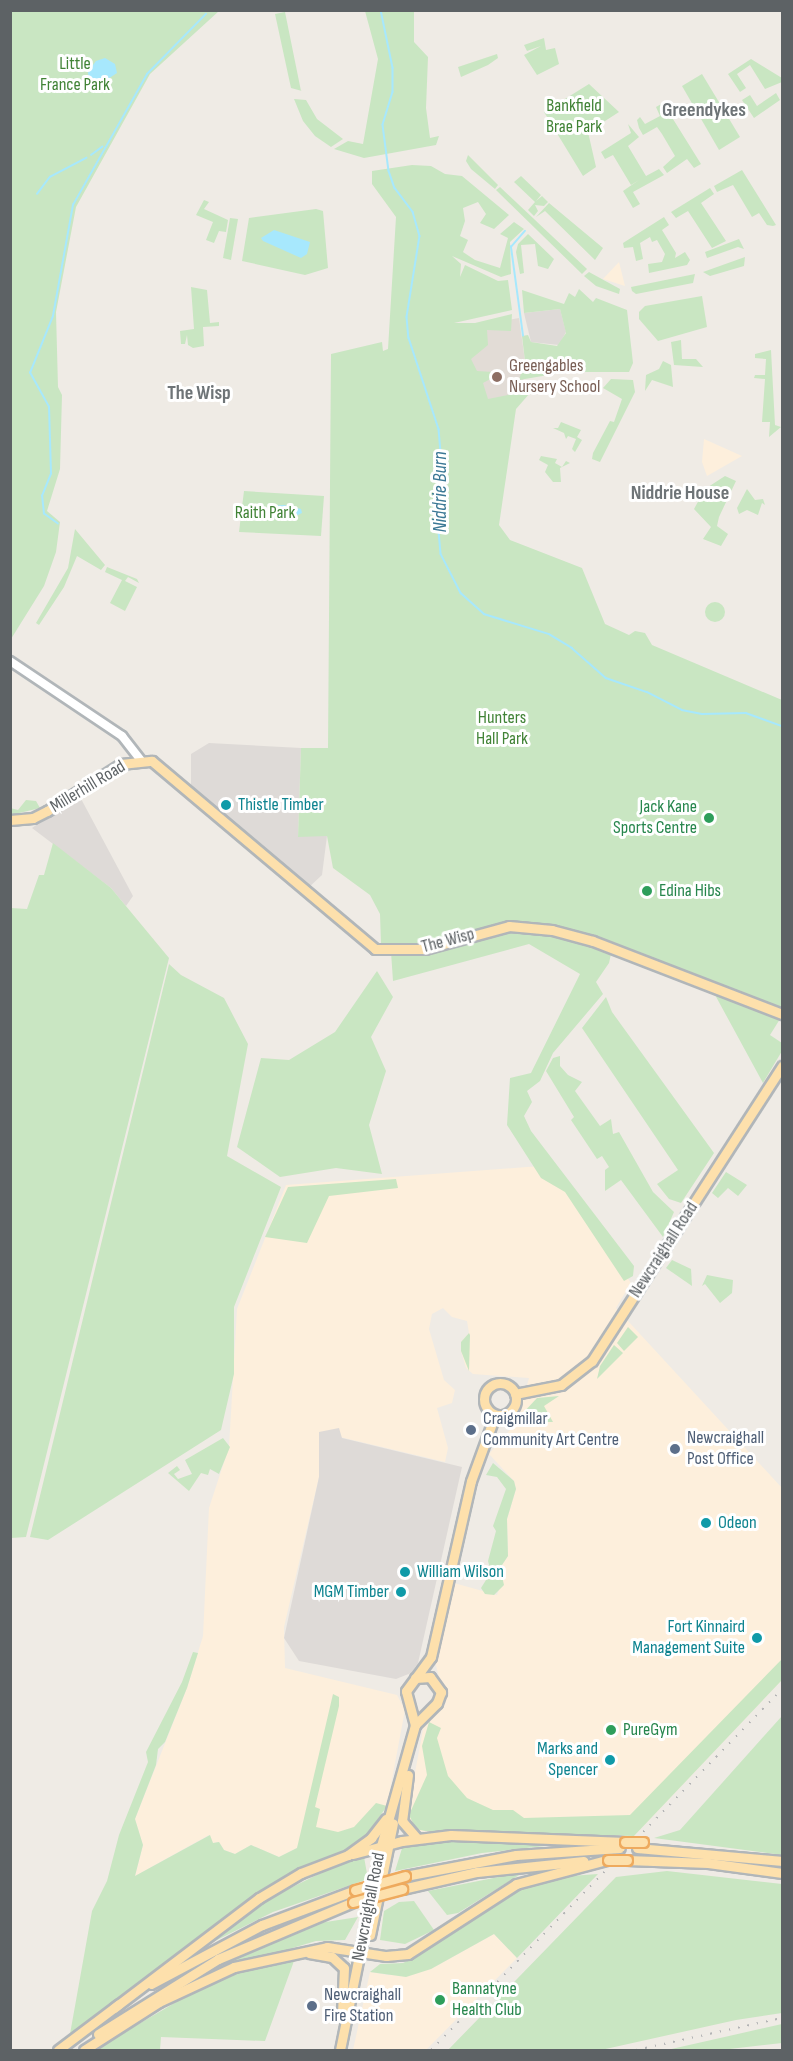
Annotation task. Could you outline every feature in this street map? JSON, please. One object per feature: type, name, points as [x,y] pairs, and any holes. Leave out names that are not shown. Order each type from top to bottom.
[{"type":"main road","name":"Millerhill Road","points":[[10,820],[40,815],[121,764],[141,760],[152,761],[163,771]]},
{"type":"main road","name":"The Wisp","points":[[163,771],[375,949],[425,949],[509,926],[552,930],[593,941],[783,1014]]},
{"type":"main road","name":"Newcraighall Road","points":[[515,1394],[561,1385],[592,1361],[783,1066]]},
{"type":"main road","points":[[504,1384],[515,1394],[512,1410],[495,1415],[484,1402],[490,1387],[504,1384]]},
{"type":"main road","name":"Newcraighall Road","points":[[415,1725],[427,1709],[440,1698],[431,1657],[471,1481],[495,1415]]},
{"type":"main road","name":"Newcraighall Road","points":[[340,2050],[415,1725],[406,1690],[431,1657]]},
{"type":"main road","points":[[415,1678],[425,1675],[435,1680]]},
{"type":"main road","points":[[411,1704],[427,1709]]},
{"type":"main road","points":[[409,1752],[402,1821],[417,1838]]},
{"type":"main road","points":[[348,1854],[382,1826],[398,1796]]},
{"type":"main road","points":[[58,2050],[259,1898],[301,1873],[348,1854],[417,1838],[466,1835],[640,1845],[783,1862]]},
{"type":"main road","points":[[114,2008],[228,1941],[355,1890],[405,1876],[516,1855],[622,1845]]},
{"type":"main road","points":[[84,2050],[122,2024],[190,1986],[234,1968],[327,1947],[364,1950],[393,1956],[408,1954],[516,1884],[607,1860]]},
{"type":"main road","points":[[76,2050],[127,2013],[218,1959],[353,1902],[402,1889],[502,1868],[607,1860],[708,1863],[783,1873]]},
{"type":"main road","points":[[298,1952],[327,1955],[344,1968],[342,2039]]},
{"type":"street","points":[[10,661],[122,736],[138,751],[141,760]]},
{"type":"shaded area","points":[[619,262],[625,286],[603,279]]},
{"type":"shaded area","points":[[560,309],[566,332],[559,345],[531,342],[524,313]]},
{"type":"shaded area","name":"Greengables Nursery School","points":[[519,318],[525,361],[522,393],[481,407],[462,328]]},
{"type":"shaded area","points":[[704,439],[742,456],[707,476],[702,462]]},
{"type":"shaded area","points":[[209,743],[301,748],[298,836],[327,836],[322,875],[306,890],[191,792],[191,754]]},
{"type":"shaded area","points":[[79,795],[133,896],[126,906],[111,888],[32,828]]},
{"type":"shaded area","points":[[540,1166],[560,1183],[631,1283],[616,1308],[782,1488],[782,1680],[634,1836],[553,1837],[415,1831],[407,1815],[425,1719],[446,1703],[435,1662],[454,1583],[497,1595],[503,1578],[500,1568],[508,1556],[507,1519],[516,1489],[514,1481],[489,1454],[517,1422],[529,1378],[473,1374],[466,1368],[461,1351],[461,1342],[469,1333],[467,1321],[452,1317],[443,1308],[432,1314],[429,1329],[444,1380],[455,1390],[452,1403],[437,1408],[448,1448],[445,1462],[319,1432],[319,1477],[284,1627],[285,1668],[397,1695],[405,1710],[387,1806],[357,1836],[300,1841],[297,1848],[279,1857],[251,1845],[235,1854],[224,1850],[219,1842],[213,1843],[209,1835],[135,1876],[143,1845],[135,1819],[187,1688],[203,1636],[209,1508],[229,1447],[237,1309],[286,1185]]},
{"type":"shaded area","points":[[339,1428],[342,1438],[462,1467],[418,1663],[411,1673],[396,1679],[299,1661],[284,1638],[319,1477],[319,1432]]},
{"type":"shaded area","points":[[494,1934],[517,1958],[426,2050],[353,2050],[370,1972],[388,1975],[431,1969]]},
{"type":"green space","name":"Little France Park","points":[[10,11],[219,11],[150,74],[76,207],[56,312],[58,387],[62,395],[60,469],[47,511],[60,522],[56,552],[44,586],[11,639]]},
{"type":"green space","points":[[365,11],[414,11],[414,42],[428,57],[426,108],[430,138],[439,136],[436,145],[364,158],[334,149],[348,141],[363,144],[378,59]]},
{"type":"green space","points":[[285,12],[301,91],[291,88],[275,14]]},
{"type":"green space","points":[[544,38],[546,50],[555,48],[559,64],[537,75],[524,55],[541,46],[527,51],[524,45]]},
{"type":"green space","points":[[497,54],[498,58],[488,65],[461,77],[458,67]]},
{"type":"green space","points":[[751,59],[782,78],[782,82],[765,89],[750,65],[737,74],[746,88],[740,92],[728,74]]},
{"type":"green space","points":[[702,74],[740,137],[719,150],[682,86]]},
{"type":"green space","name":"Bankfield Brae Park","points":[[589,84],[619,112],[588,132],[596,167],[583,176],[544,112]]},
{"type":"green space","points":[[776,93],[780,100],[754,118],[742,100],[750,95],[757,106]]},
{"type":"green space","points":[[294,99],[306,100],[317,119],[343,139],[331,147],[315,136],[303,121]]},
{"type":"green space","points":[[663,103],[701,164],[694,168],[687,159],[667,173],[663,167],[675,156],[662,134],[657,127],[643,135],[639,128],[637,120],[640,117],[645,124],[660,116],[656,107]]},
{"type":"green space","points":[[628,124],[639,137],[628,146],[646,176],[659,169],[664,175],[633,192],[640,204],[633,208],[623,191],[639,180],[631,185],[613,155],[605,159],[601,152],[631,133]]},
{"type":"green space","points":[[468,155],[498,185],[495,189],[471,169],[466,161]]},
{"type":"green space","name":"Hunters Hall Park","points":[[412,165],[431,166],[445,174],[462,176],[509,215],[494,229],[480,223],[486,214],[478,202],[463,208],[465,221],[460,236],[468,240],[463,252],[475,260],[500,268],[508,238],[500,234],[514,222],[524,229],[510,242],[511,274],[501,277],[452,256],[461,264],[460,277],[465,265],[498,281],[508,280],[512,310],[454,323],[475,323],[512,314],[511,331],[487,330],[488,345],[471,359],[477,371],[493,372],[494,377],[483,383],[488,399],[508,395],[516,387],[537,385],[516,409],[499,525],[510,540],[582,568],[605,624],[629,635],[635,631],[645,633],[652,645],[782,700],[782,1009],[613,945],[609,963],[596,982],[603,994],[553,1053],[540,1081],[527,1091],[532,1102],[524,1116],[531,1131],[634,1266],[633,1276],[624,1281],[565,1192],[541,1178],[507,1125],[510,1078],[531,1073],[580,974],[529,944],[393,981],[391,952],[381,944],[380,914],[370,895],[333,868],[327,836],[298,837],[301,748],[328,748],[331,354],[382,342],[383,351],[388,349],[396,217],[372,184],[372,171]]},
{"type":"green space","points":[[742,170],[776,225],[767,225],[759,213],[752,217],[733,185],[717,192],[714,186]]},
{"type":"green space","points":[[521,176],[541,195],[536,201],[542,196],[548,202],[544,206],[535,205],[538,211],[534,216],[528,210],[535,202],[514,182]]},
{"type":"green space","points":[[500,187],[587,269],[582,274],[496,190]]},
{"type":"green space","points":[[710,188],[714,194],[701,203],[726,241],[712,248],[688,211],[676,218],[671,212]]},
{"type":"green space","points":[[204,200],[209,202],[204,209],[228,220],[226,232],[219,231],[214,243],[206,240],[213,222],[196,215]]},
{"type":"green space","points":[[549,203],[603,248],[595,260],[545,211],[536,217]]},
{"type":"green space","points":[[316,209],[323,211],[328,268],[305,275],[242,261],[249,218]]},
{"type":"green space","points":[[664,217],[669,225],[662,230],[676,253],[675,258],[685,252],[690,260],[687,265],[649,273],[648,264],[662,262],[665,254],[657,240],[652,242],[650,237],[640,243],[643,259],[636,261],[633,247],[624,248],[623,243]]},
{"type":"green space","points":[[230,218],[238,219],[231,260],[223,258]]},
{"type":"green space","points":[[528,234],[554,259],[548,269],[538,266],[535,244],[521,245],[524,273],[520,274],[516,252],[518,244]]},
{"type":"green space","points":[[739,239],[744,249],[738,247],[707,258],[705,252]]},
{"type":"green space","points":[[745,257],[744,266],[710,276],[703,272]]},
{"type":"green space","points":[[589,272],[620,289],[619,294],[596,286],[584,276]]},
{"type":"green space","points":[[695,274],[693,283],[636,294],[631,287]]},
{"type":"green space","points":[[191,287],[207,290],[210,323],[219,322],[219,326],[203,327],[204,346],[193,348],[188,345],[187,335],[185,344],[181,344],[180,331],[194,329]]},
{"type":"green space","points":[[579,289],[593,302],[596,298],[627,310],[633,363],[629,372],[566,372],[519,380],[525,361],[522,336],[528,335],[531,342],[557,346],[566,333],[560,309],[524,313],[522,290],[564,304],[569,293],[575,297]]},
{"type":"green space","points":[[702,296],[707,327],[658,341],[639,319],[639,312],[645,306]]},
{"type":"green space","points":[[681,340],[682,359],[696,359],[703,367],[674,365],[671,342]]},
{"type":"green space","points":[[771,350],[775,425],[781,427],[769,437],[770,422],[762,422],[765,379],[754,378],[755,375],[765,375],[766,359],[755,358],[755,354]]},
{"type":"green space","points":[[663,361],[671,365],[673,387],[652,380],[645,391],[646,375],[659,369]]},
{"type":"green space","points":[[611,379],[633,380],[635,392],[600,462],[592,459],[593,453],[610,421],[614,422],[622,399],[603,388]]},
{"type":"green space","points":[[561,422],[581,430],[577,437],[582,440],[575,452],[572,449],[576,439],[568,436],[566,439],[564,433],[553,428],[558,428]]},
{"type":"green space","points":[[541,456],[557,459],[555,463],[562,467],[560,468],[561,482],[553,482],[545,472],[548,465],[539,460]]},
{"type":"green space","points":[[725,476],[736,481],[719,517],[717,526],[728,534],[721,546],[703,539],[711,527],[694,509],[705,489]]},
{"type":"green space","points":[[747,489],[755,500],[763,499],[765,505],[762,503],[758,515],[747,510],[739,514],[737,508]]},
{"type":"green space","name":"Raith Park","points":[[244,491],[324,496],[321,536],[239,532]]},
{"type":"green space","points":[[75,529],[105,565],[101,570],[77,556],[64,587],[39,625],[36,623],[68,568]]},
{"type":"green space","points":[[107,567],[137,579],[139,583],[128,577],[125,581],[137,587],[125,611],[110,603],[122,580],[105,572]]},
{"type":"green space","points":[[715,602],[722,605],[725,612],[722,619],[715,622],[708,619],[705,612],[708,605]]},
{"type":"green space","points":[[26,800],[36,801],[40,808],[11,815],[10,808],[18,810]]},
{"type":"green space","points":[[53,843],[111,888],[169,958],[26,1537],[11,1538],[11,908],[27,909],[39,875],[44,875]]},
{"type":"green space","points":[[169,964],[181,975],[224,998],[248,1044],[227,1156],[281,1187],[234,1307],[234,1374],[221,1430],[48,1540],[30,1537]]},
{"type":"green space","points":[[377,971],[393,997],[371,1037],[386,1071],[369,1125],[382,1174],[336,1168],[280,1177],[237,1147],[261,1058],[289,1060],[335,1032]]},
{"type":"green space","points":[[714,993],[780,1019],[770,1035],[782,1043],[782,1051],[763,1083]]},
{"type":"green space","points":[[606,997],[612,1012],[714,1153],[681,1203],[669,1199],[657,1184],[678,1170],[582,1028]]},
{"type":"green space","points":[[560,1056],[560,1066],[568,1075],[582,1082],[575,1091],[600,1126],[611,1119],[613,1134],[619,1132],[653,1192],[674,1212],[663,1237],[621,1180],[605,1191],[605,1170],[609,1167],[602,1156],[597,1159],[571,1120],[574,1117],[546,1071],[553,1058]]},
{"type":"green space","points":[[726,1172],[747,1185],[738,1196],[728,1188],[718,1198],[712,1193]]},
{"type":"green space","points":[[396,1179],[398,1188],[329,1196],[307,1243],[265,1237],[288,1187]]},
{"type":"green space","points":[[672,1260],[691,1269],[692,1286],[666,1268]]},
{"type":"green space","points":[[707,1275],[733,1280],[732,1293],[720,1303],[705,1284],[702,1286]]},
{"type":"green space","points":[[628,1327],[638,1337],[624,1351],[617,1343]]},
{"type":"green space","points":[[469,1333],[469,1371],[461,1351],[461,1342]]},
{"type":"green space","points":[[614,1345],[623,1353],[597,1379],[600,1366]]},
{"type":"green space","points":[[559,1396],[544,1406],[553,1422],[532,1422],[523,1413],[537,1398]]},
{"type":"green space","points":[[223,1438],[230,1447],[219,1474],[210,1469],[208,1475],[201,1473],[189,1491],[168,1473],[177,1466],[180,1470],[174,1474],[178,1479],[192,1474],[185,1460]]},
{"type":"green space","points":[[493,1463],[514,1481],[516,1489],[507,1519],[508,1556],[500,1568],[504,1585],[494,1595],[485,1594],[481,1588],[491,1572],[488,1561],[496,1531],[493,1526],[506,1489],[497,1477],[486,1475]]},
{"type":"green space","points":[[193,1652],[198,1653],[187,1688],[165,1742],[158,1749],[156,1765],[135,1819],[143,1845],[135,1876],[210,1835],[213,1843],[219,1842],[224,1850],[235,1854],[251,1845],[279,1857],[297,1848],[333,1694],[339,1697],[339,1706],[315,1807],[320,1809],[316,1827],[338,1832],[354,1827],[376,1803],[387,1806],[363,1840],[261,1892],[70,2034],[92,1911],[107,1881],[119,1835],[148,1762],[146,1752],[182,1682]]},
{"type":"green space","points":[[782,1659],[782,1680],[634,1836],[425,1831],[416,1829],[409,1815],[427,1775],[422,1746],[429,1722],[441,1728],[437,1738],[448,1776],[467,1798],[493,1810],[513,1810],[524,1818],[630,1815]]},
{"type":"green space","points":[[782,1716],[782,1855],[654,1838],[680,1830]]},
{"type":"green space","points":[[471,1840],[545,1846],[482,1853],[395,1871],[403,1845]]},
{"type":"green space","points":[[364,1857],[368,1879],[273,1912],[213,1942],[226,1927],[270,1898],[331,1868]]},
{"type":"green space","points":[[667,1871],[782,1884],[782,2013],[736,2020],[601,2050],[448,2050],[616,1877]]},
{"type":"green space","points":[[524,1872],[458,1913],[447,1915],[428,1891]]},
{"type":"green space","points":[[598,1874],[517,1958],[494,1934],[431,1969],[406,1977],[370,1972],[380,1964],[403,1963],[416,1957],[521,1886],[543,1878]]},
{"type":"green space","points":[[414,1901],[434,1930],[405,1944],[380,1940],[384,1911],[399,1902]]},
{"type":"green space","points":[[358,1917],[345,1940],[316,1941],[215,1971],[213,1968],[313,1924]]},
{"type":"green space","points":[[294,1961],[265,2041],[161,2037],[160,2050],[94,2050],[209,1983],[252,1965]]},
{"type":"green space","points":[[782,2024],[782,2043],[721,2050],[667,2050]]},
{"type":"water","points":[[105,58],[115,64],[117,73],[100,84],[89,81],[88,72],[96,61]]},
{"type":"water","points":[[274,230],[310,242],[307,254],[301,258],[263,241],[261,238]]},
{"type":"water","points":[[284,505],[301,509],[302,513],[289,519],[269,517],[269,506]]},
{"type":"waterway","name":"Niddrie Burn","points":[[381,10],[393,68],[393,92],[383,125],[389,171],[395,188],[413,212],[420,236],[407,317],[409,338],[439,429],[444,488],[439,531],[441,554],[461,593],[484,614],[549,634],[572,648],[606,678],[647,692],[682,710],[702,714],[746,713],[782,726]]},
{"type":"waterway","points":[[58,524],[44,514],[42,496],[51,474],[49,407],[30,373],[53,316],[73,205],[147,74],[206,14]]},
{"type":"waterway","points":[[91,155],[102,147]]},
{"type":"waterway","points":[[37,194],[50,177],[86,158]]},
{"type":"waterway","name":"Niddrie Burn","points":[[523,336],[511,247],[525,231]]},
{"type":"railway","points":[[431,2050],[782,1689]]},
{"type":"railway","points":[[636,2050],[782,2018]]},
{"type":"place","name":"Greengables Nursery School","points":[[497,377]]},
{"type":"place","name":"Thistle Timber","points":[[226,805]]},
{"type":"place","name":"Jack Kane Sports Centre","points":[[709,818]]},
{"type":"place","name":"Edina Hibs","points":[[647,891]]},
{"type":"place","name":"Craigmillar Community Art Centre","points":[[471,1430]]},
{"type":"place","name":"Newcraighall Post Office","points":[[675,1449]]},
{"type":"place","name":"Odeon","points":[[706,1523]]},
{"type":"place","name":"William Wilson","points":[[405,1572]]},
{"type":"place","name":"MGM Timber","points":[[401,1592]]},
{"type":"place","name":"Fort Kinnaird Management Suite","points":[[757,1638]]},
{"type":"place","name":"PureGym","points":[[611,1730]]},
{"type":"place","name":"Marks and Spencer","points":[[610,1760]]},
{"type":"place","name":"Bannatyne Health Club","points":[[440,2000]]},
{"type":"place","name":"Newcraighall Fire Station","points":[[312,2006]]},
{"type":"district","name":"Greendykes","points":[[704,110]]},
{"type":"district","name":"The Wisp","points":[[199,393]]},
{"type":"district","name":"Niddrie House","points":[[680,493]]}]
